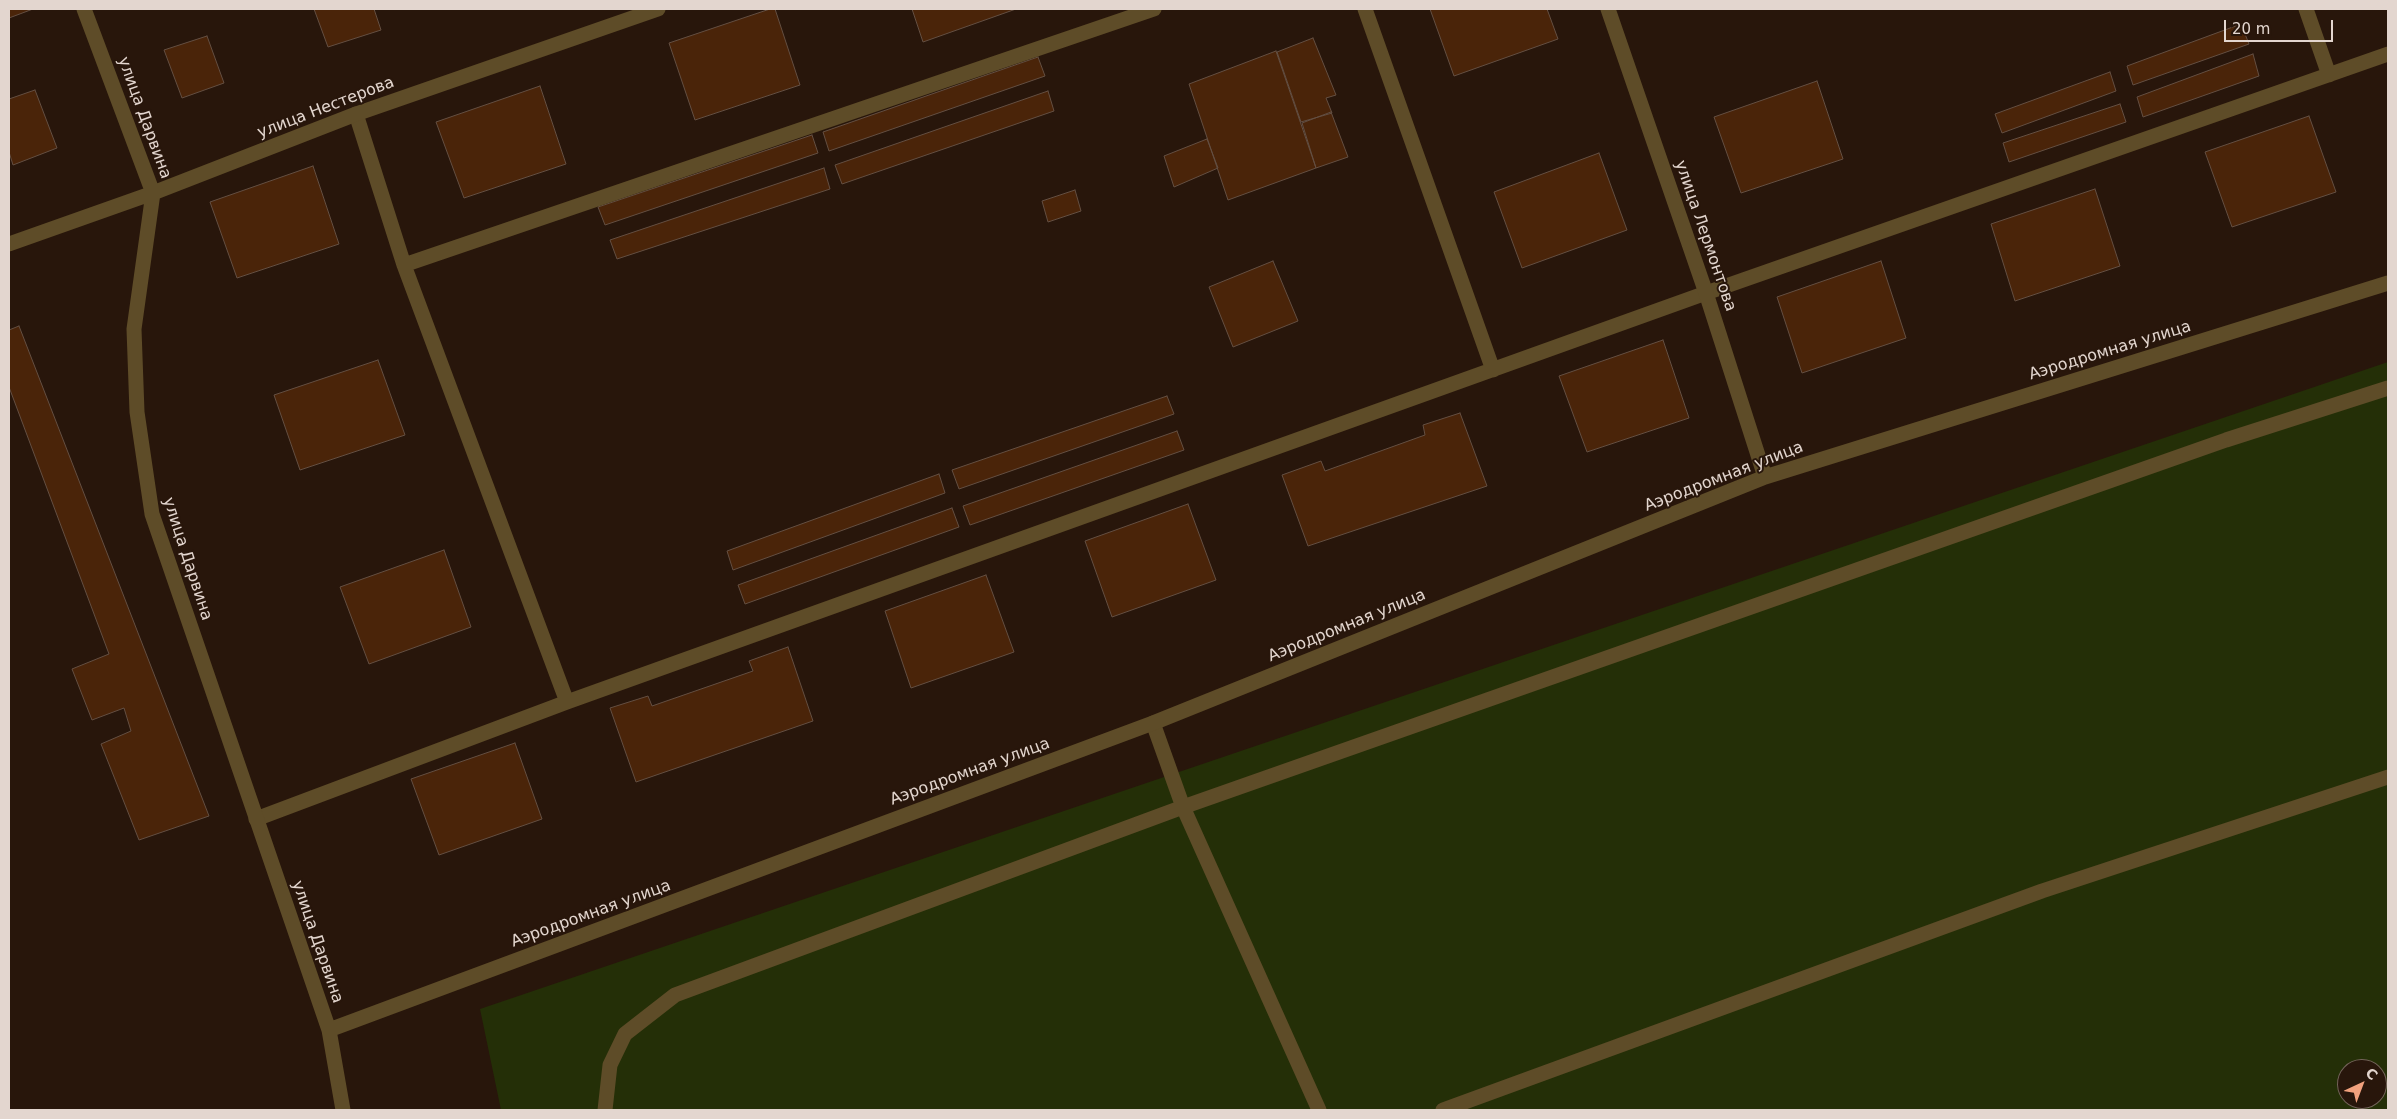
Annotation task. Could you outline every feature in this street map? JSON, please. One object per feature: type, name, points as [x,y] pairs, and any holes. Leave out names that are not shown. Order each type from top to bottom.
[{"type":"street","name":"улица Дарвина","points":[[84,9],[153,193],[134,329],[137,412],[152,514],[329,1030],[343,1110]]},
{"type":"street","name":"улица Нестерова","points":[[9,244],[153,193],[356,114],[658,9]]},
{"type":"street","points":[[404,265],[1154,9]]},
{"type":"street","points":[[1365,9],[1493,370]]},
{"type":"street","name":"улица Лермонтова","points":[[1608,9],[1706,294],[1765,477]]},
{"type":"street","points":[[2306,9],[2329,75]]},
{"type":"street","points":[[256,818],[567,702],[1493,370],[2388,54]]},
{"type":"street","points":[[356,114],[404,265],[567,702]]},
{"type":"street","name":"Аэродромная улица","points":[[329,1030],[1153,723],[1765,477],[2388,283]]},
{"type":"street","points":[[605,1110],[610,1065],[625,1034],[675,995],[1184,807],[2226,440],[2388,388]]},
{"type":"street","points":[[1153,723],[1184,807],[1319,1110]]},
{"type":"street","points":[[1443,1110],[2042,891],[2388,777]]},
{"type":"green space","points":[[2388,362],[2388,1110],[501,1110],[480,1009]]},
{"type":"building","points":[[9,9],[33,9],[9,18]]},
{"type":"building","points":[[314,9],[374,9],[381,30],[328,47]]},
{"type":"building","points":[[770,9],[775,9],[800,85],[695,120],[669,43]]},
{"type":"building","points":[[912,9],[1016,9],[923,42]]},
{"type":"building","points":[[1430,9],[1547,9],[1558,39],[1454,76]]},
{"type":"building","points":[[2241,24],[2249,44],[2133,85],[2127,66]]},
{"type":"building","points":[[207,36],[224,83],[182,98],[164,50]]},
{"type":"building","points":[[1313,38],[1336,95],[1326,98],[1332,113],[1301,122],[1277,52]]},
{"type":"building","points":[[1276,51],[1316,168],[1228,200],[1189,84]]},
{"type":"building","points":[[2253,54],[2259,76],[2143,117],[2137,97]]},
{"type":"building","points":[[1038,57],[1045,76],[829,151],[823,132]]},
{"type":"building","points":[[2110,72],[2116,91],[2002,133],[1995,114]]},
{"type":"building","points":[[1817,81],[1843,159],[1741,193],[1714,117]]},
{"type":"building","points":[[540,86],[566,164],[464,198],[436,122]]},
{"type":"building","points":[[35,90],[57,148],[13,165],[9,152],[9,99]]},
{"type":"building","points":[[1048,91],[1054,111],[842,184],[835,165]]},
{"type":"building","points":[[2120,104],[2126,122],[2009,162],[2003,143]]},
{"type":"building","points":[[1331,112],[1348,157],[1316,168],[1302,123]]},
{"type":"building","points":[[2309,116],[2336,192],[2232,227],[2205,152]]},
{"type":"building","points":[[812,135],[818,153],[605,225],[598,207]]},
{"type":"building","points":[[1207,139],[1218,168],[1174,187],[1164,156]]},
{"type":"building","points":[[1599,153],[1627,230],[1522,268],[1494,192]]},
{"type":"building","points":[[313,166],[339,244],[237,278],[210,202]]},
{"type":"building","points":[[824,168],[830,189],[617,259],[610,240]]},
{"type":"building","points":[[2095,189],[2120,266],[2015,301],[1991,224]]},
{"type":"building","points":[[1075,190],[1081,211],[1048,222],[1042,201]]},
{"type":"building","points":[[1273,261],[1298,321],[1233,347],[1209,287]]},
{"type":"building","points":[[1881,261],[1906,338],[1802,373],[1777,297]]},
{"type":"building","points":[[19,326],[209,816],[139,840],[101,744],[131,731],[124,708],[92,720],[72,669],[109,654],[9,387],[9,330]]},
{"type":"building","points":[[1663,340],[1689,418],[1587,452],[1559,376]]},
{"type":"building","points":[[378,360],[405,435],[300,470],[274,395]]},
{"type":"building","points":[[1167,396],[1174,414],[959,489],[952,470]]},
{"type":"building","points":[[1460,413],[1487,486],[1308,546],[1282,475],[1321,461],[1325,471],[1425,435],[1423,425]]},
{"type":"building","points":[[1177,431],[1184,450],[970,525],[963,506]]},
{"type":"building","points":[[939,474],[945,493],[733,570],[727,551]]},
{"type":"building","points":[[1188,504],[1216,580],[1112,617],[1085,541]]},
{"type":"building","points":[[952,508],[959,527],[745,604],[738,585]]},
{"type":"building","points":[[444,550],[471,627],[369,664],[340,587]]},
{"type":"building","points":[[986,575],[1014,652],[911,688],[885,611]]},
{"type":"building","points":[[788,647],[813,721],[636,782],[610,708],[648,696],[652,706],[753,671],[749,661]]},
{"type":"building","points":[[515,743],[542,819],[439,855],[411,779]]}]
